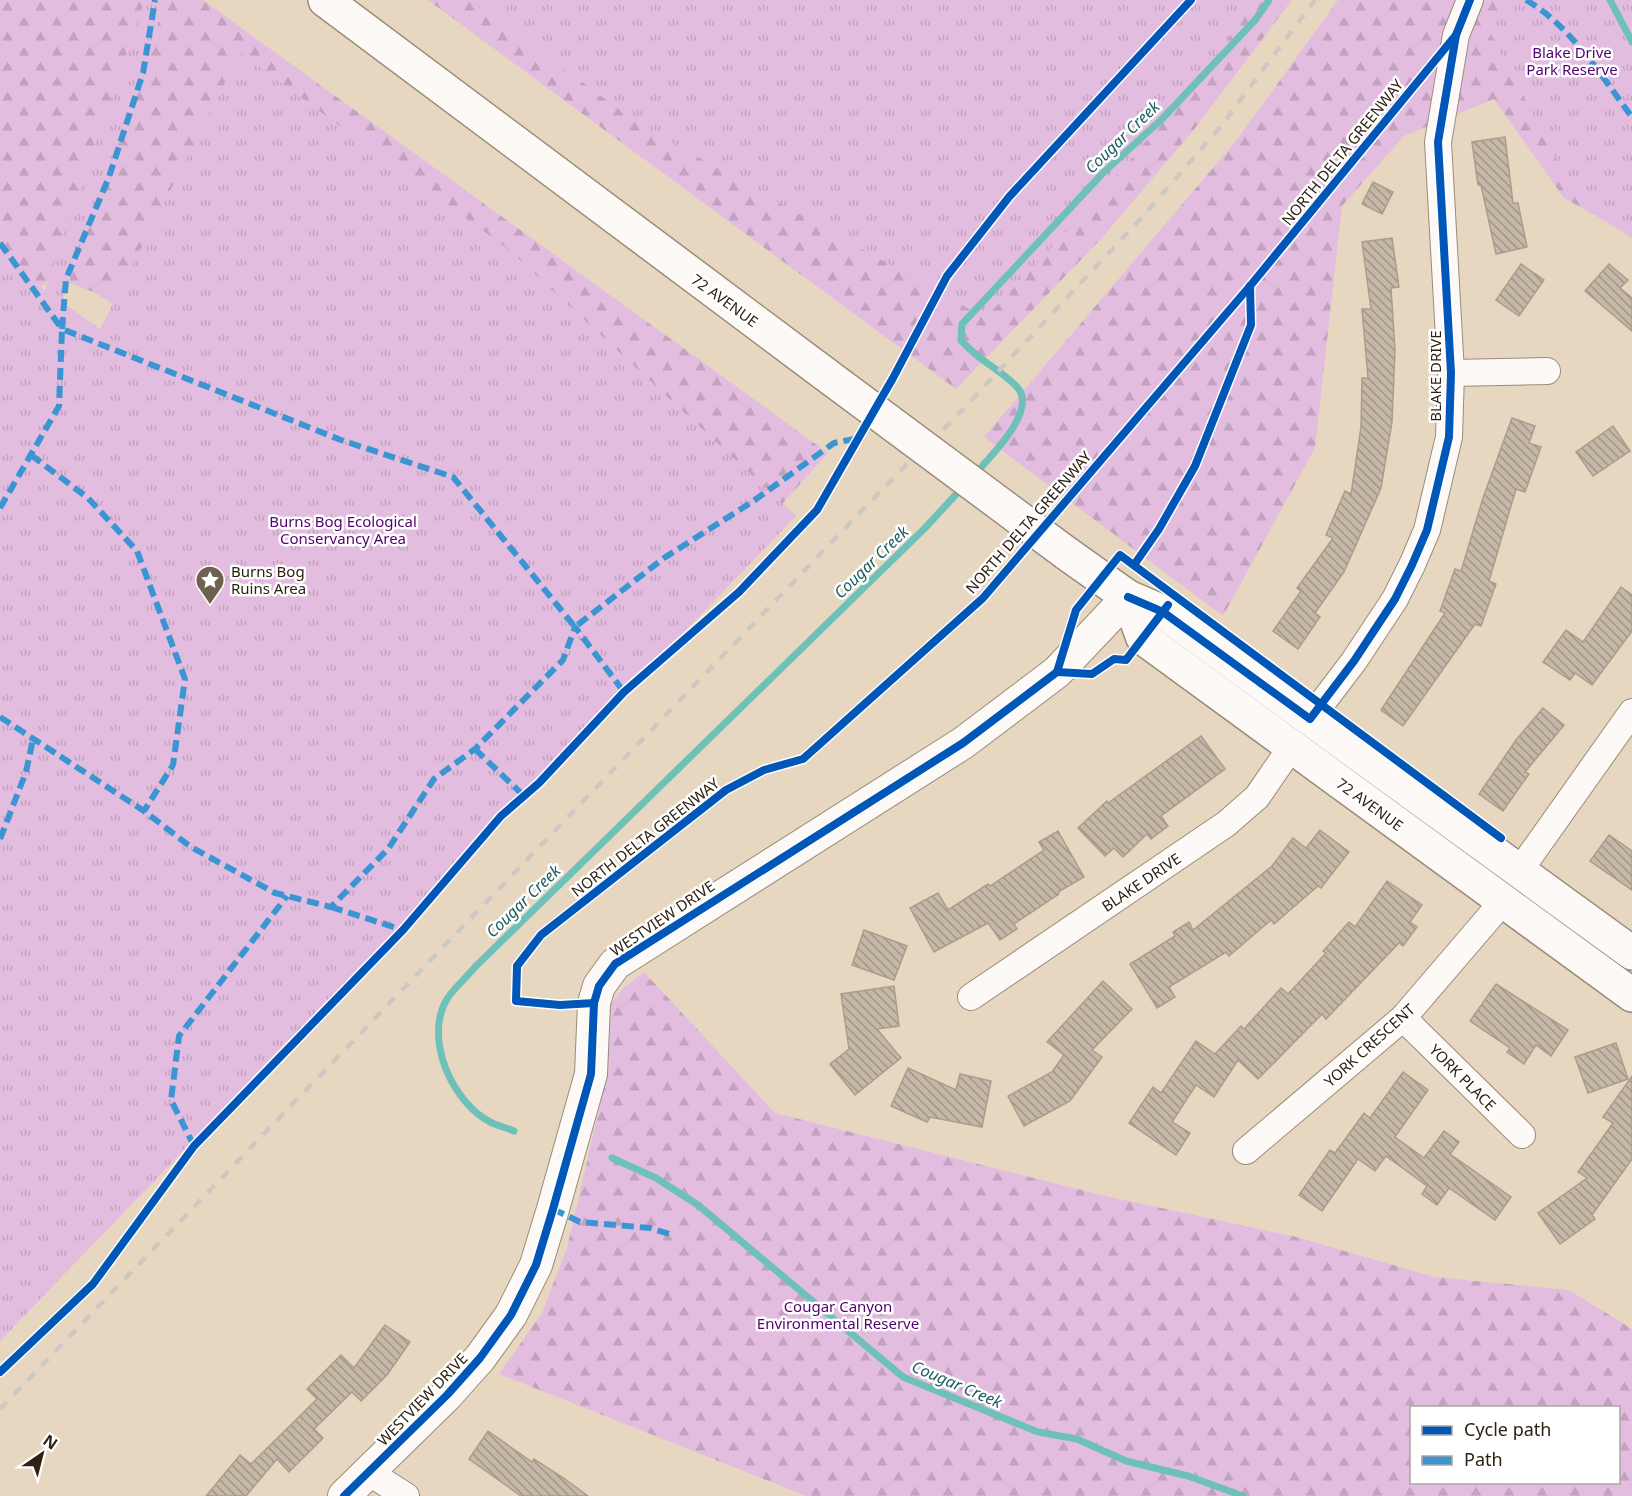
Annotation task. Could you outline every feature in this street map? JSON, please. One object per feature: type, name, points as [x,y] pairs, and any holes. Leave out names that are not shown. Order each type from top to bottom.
[{"type":"main road","name":"72 AVENUE","points":[[325,0],[1066,552],[1128,597],[1163,612],[1632,953]]},
{"type":"main road","name":"72 AVENUE","points":[[1128,597],[1143,638],[1632,995]]},
{"type":"street","name":"BLAKE DRIVE","points":[[1310,719],[1360,652],[1395,599],[1413,565],[1427,530],[1449,437],[1451,373],[1438,142],[1456,35],[1470,0]]},
{"type":"street","points":[[1451,373],[1547,371]]},
{"type":"street","name":"WESTVIEW DRIVE","points":[[344,1496],[447,1395],[480,1358],[511,1315],[536,1265],[591,1074],[594,1003],[600,986],[615,964],[963,743],[1057,672],[1128,597]]},
{"type":"street","points":[[1520,870],[1632,712]]},
{"type":"street","name":"BLAKE DRIVE","points":[[971,997],[1226,824],[1257,796],[1292,746]]},
{"type":"street","name":"YORK CRESCENT","points":[[1246,1151],[1403,1018],[1493,913],[1500,899]]},
{"type":"street","name":"YORK PLACE","points":[[1403,1018],[1522,1135]]},
{"type":"street","points":[[368,1472],[406,1496]]},
{"type":"green space","points":[[0,0],[203,0],[828,453],[698,598],[182,349],[94,292],[53,277],[22,302],[0,467]]},
{"type":"green space","name":"Burns Bog Ecological Conservancy Area","points":[[145,0],[166,0],[62,302],[100,329],[240,53],[508,249],[796,516],[0,1341],[0,258],[45,290]]},
{"type":"green space","points":[[428,0],[1292,0],[1196,127],[1101,239],[956,389]]},
{"type":"green space","points":[[470,0],[1256,0],[1193,84],[1127,164],[985,318],[642,126]]},
{"type":"green space","points":[[1338,0],[1632,0],[1632,236],[1564,198],[1494,99],[1404,136],[1342,206],[1315,448],[1223,616],[984,437],[1236,141]]},
{"type":"green space","name":"Blake Drive Park Reserve","points":[[1506,0],[1632,0],[1632,238],[1581,206],[1491,34]]},
{"type":"green space","name":"Cougar Canyon Environmental Reserve","points":[[644,972],[775,1113],[1106,1196],[1297,1237],[1434,1277],[1569,1290],[1632,1329],[1632,1496],[806,1496],[499,1374],[542,1313],[567,1248],[599,1110],[611,1004],[622,989]]},
{"type":"building","points":[[1505,137],[1513,203],[1518,203],[1527,247],[1496,254],[1481,185],[1478,185],[1472,142]]},
{"type":"building","points":[[1373,182],[1393,192],[1382,214],[1362,204]]},
{"type":"building","points":[[1392,238],[1399,287],[1391,288],[1395,350],[1392,422],[1381,488],[1344,572],[1315,613],[1320,617],[1298,649],[1273,631],[1301,591],[1297,588],[1333,538],[1326,535],[1345,491],[1351,494],[1361,427],[1362,378],[1368,378],[1362,309],[1371,309],[1362,242]]},
{"type":"building","points":[[1521,264],[1544,280],[1519,316],[1496,300]]},
{"type":"building","points":[[1609,264],[1628,280],[1620,288],[1632,298],[1632,331],[1585,291]]},
{"type":"building","points":[[1512,418],[1535,426],[1529,443],[1541,447],[1525,492],[1516,489],[1489,581],[1496,584],[1481,626],[1475,624],[1403,726],[1381,710],[1445,613],[1440,611],[1455,569],[1461,571],[1483,498]]},
{"type":"building","points":[[1613,426],[1630,451],[1593,476],[1576,452]]},
{"type":"building","points":[[1621,587],[1632,595],[1632,631],[1592,685],[1575,673],[1570,680],[1543,662],[1566,630],[1583,642]]},
{"type":"building","points":[[1543,708],[1564,725],[1525,772],[1529,774],[1503,811],[1479,794],[1516,740]]},
{"type":"building","points":[[1201,736],[1225,769],[1161,816],[1168,826],[1151,839],[1147,834],[1123,857],[1114,848],[1105,856],[1078,828],[1107,801],[1108,803]]},
{"type":"building","points":[[1320,830],[1349,852],[1321,888],[1318,886],[1274,924],[1271,920],[1229,956],[1226,952],[1169,987],[1175,997],[1157,1008],[1130,964],[1175,936],[1173,932],[1189,922],[1193,930],[1272,866],[1293,838],[1306,848]]},
{"type":"building","points":[[1058,831],[1084,877],[1058,892],[1059,894],[1014,924],[1017,929],[1000,940],[988,923],[934,952],[910,908],[938,893],[948,910],[988,884],[990,886],[1044,850],[1039,842]]},
{"type":"building","points":[[1609,835],[1632,851],[1632,890],[1590,861]]},
{"type":"building","points":[[1387,881],[1422,905],[1410,922],[1417,927],[1403,946],[1399,943],[1326,1019],[1322,1014],[1258,1079],[1238,1060],[1214,1097],[1196,1085],[1172,1122],[1190,1133],[1176,1155],[1129,1123],[1153,1087],[1161,1093],[1196,1041],[1215,1054],[1241,1026],[1244,1029],[1281,988],[1288,994],[1326,953],[1323,951],[1349,922],[1355,927]]},
{"type":"building","points":[[864,930],[907,946],[894,980],[852,965]]},
{"type":"building","points":[[1103,981],[1132,1009],[1092,1050],[1102,1057],[1070,1101],[1024,1126],[1008,1096],[1052,1072],[1064,1055],[1047,1042]]},
{"type":"building","points":[[1496,984],[1568,1030],[1551,1056],[1536,1045],[1524,1064],[1507,1052],[1510,1048],[1470,1021]]},
{"type":"building","points":[[894,986],[899,1026],[877,1029],[901,1058],[855,1095],[830,1064],[849,1049],[841,994]]},
{"type":"building","points":[[1616,1043],[1628,1079],[1588,1093],[1575,1057]]},
{"type":"building","points":[[908,1068],[956,1090],[960,1074],[991,1081],[982,1127],[930,1117],[927,1122],[891,1106]]},
{"type":"building","points":[[1403,1072],[1428,1090],[1395,1137],[1424,1158],[1444,1131],[1459,1142],[1450,1154],[1511,1197],[1495,1220],[1449,1188],[1437,1205],[1422,1194],[1427,1186],[1386,1156],[1375,1171],[1358,1159],[1322,1211],[1299,1195],[1330,1150],[1335,1153],[1364,1113],[1370,1118]]},
{"type":"building","points":[[1632,1076],[1632,1159],[1592,1215],[1595,1219],[1560,1244],[1538,1213],[1587,1178],[1578,1172],[1613,1123],[1603,1117]]},
{"type":"building","points":[[385,1325],[410,1342],[387,1375],[361,1401],[352,1392],[314,1429],[323,1438],[289,1472],[277,1459],[246,1496],[206,1496],[240,1455],[251,1464],[317,1399],[307,1389],[341,1355],[354,1368]]},
{"type":"building","points":[[488,1431],[532,1462],[534,1459],[588,1496],[521,1496],[469,1459]]},
{"type":"waterway","name":"Cougar Creek","points":[[974,475],[1009,433],[1022,408],[1022,397],[1017,387],[961,340],[962,324],[1103,173],[1163,118],[1256,19],[1269,0]]},
{"type":"waterway","points":[[1610,0],[1632,42]]},
{"type":"waterway","name":"Cougar Creek","points":[[514,1131],[492,1123],[478,1114],[454,1086],[440,1051],[438,1033],[440,1015],[447,999],[475,967],[925,528],[962,488]]},
{"type":"waterway","name":"Cougar Creek","points":[[612,1158],[656,1178],[698,1205],[903,1377],[1038,1432],[1077,1439],[1126,1461],[1188,1476],[1243,1496]]},
{"type":"railway","points":[[0,1409],[898,473],[953,420],[1144,215],[1221,126],[1315,0]]},
{"type":"marked path","points":[[62,329],[66,279],[109,177],[143,73],[155,0]]},
{"type":"marked path","points":[[1526,0],[1557,23],[1571,37],[1632,117]]},
{"type":"marked path","points":[[0,243],[62,329]]},
{"type":"marked path","points":[[0,508],[59,406],[62,329],[341,440],[453,477],[575,627],[664,558],[752,502],[834,443],[859,438]]},
{"type":"marked path","points":[[31,455],[88,498],[137,551],[185,679],[173,765],[144,811]]},
{"type":"marked path","points":[[0,717],[144,811],[191,847],[275,893],[331,907],[388,849],[434,779],[475,749],[563,660],[575,627],[624,692]]},
{"type":"marked path","points":[[0,839],[26,772],[33,739]]},
{"type":"marked path","points":[[475,749],[524,796]]},
{"type":"marked path","points":[[194,1146],[171,1100],[179,1036],[287,896]]},
{"type":"marked path","points":[[331,907],[403,930]]},
{"type":"marked path","points":[[553,1209],[580,1222],[650,1228],[673,1235]]},
{"type":"cycle path","points":[[0,1372],[93,1284],[194,1146],[403,930],[501,816],[539,783],[624,692],[739,592],[817,510],[893,378],[947,276],[1009,197],[1191,0]]},
{"type":"cycle path","points":[[1128,597],[1163,612],[1310,719],[1354,661],[1395,599],[1427,530],[1449,437],[1451,373],[1438,142],[1456,35],[1470,0]]},
{"type":"cycle path","name":"NORTH DELTA GREENWAY","points":[[594,1003],[560,1005],[516,1001],[517,966],[541,935],[726,790],[764,770],[803,759],[983,598],[1250,286],[1456,35]]},
{"type":"cycle path","points":[[1134,565],[1159,529],[1195,466],[1251,325],[1250,286]]},
{"type":"cycle path","points":[[1057,672],[1076,610],[1120,555],[1501,838]]},
{"type":"cycle path","points":[[1057,672],[1092,674],[1114,659],[1126,660],[1168,605]]},
{"type":"cycle path","points":[[344,1496],[447,1395],[480,1358],[511,1315],[536,1265],[553,1209],[591,1074],[594,1003],[599,986],[615,964],[963,743],[1057,672]]},
{"type":"place","name":"Burns Bog Ruins Area","points":[[210,606]]}]
